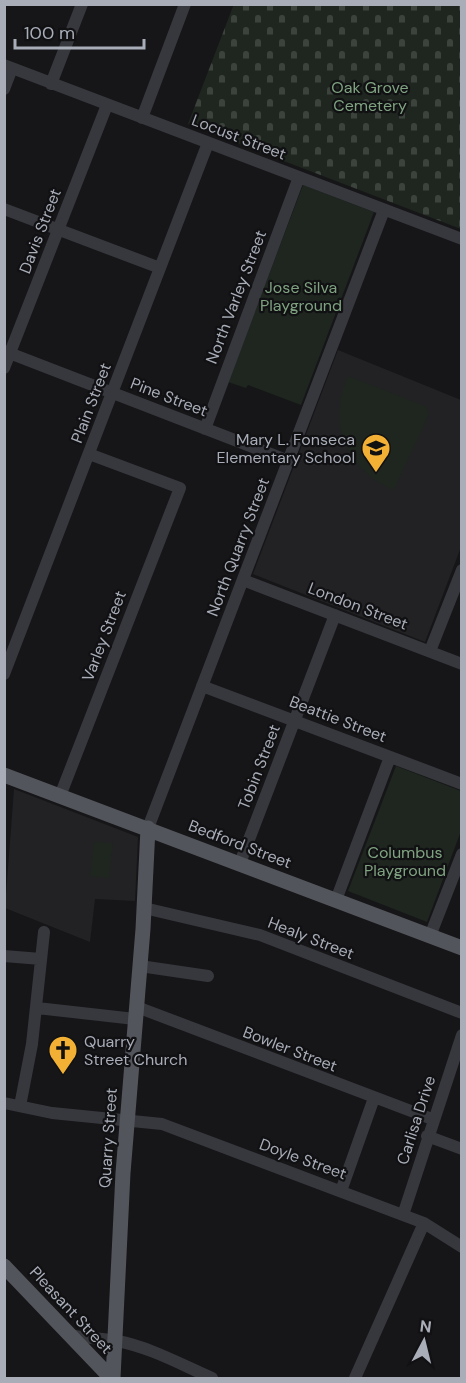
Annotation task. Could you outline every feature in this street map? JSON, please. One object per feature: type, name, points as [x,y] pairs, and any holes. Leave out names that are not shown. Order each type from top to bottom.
[{"type":"main road","name":"Bedford Street","points":[[4,775],[240,862],[462,948]]},
{"type":"main road","name":"Quarry Street","points":[[112,1378],[117,1341],[127,1121],[140,966],[148,828]]},
{"type":"main road","name":"Pleasant Street","points":[[4,1266],[112,1378]]},
{"type":"street","points":[[51,84],[82,4]]},
{"type":"street","points":[[142,118],[185,4]]},
{"type":"street","points":[[4,89],[8,67]]},
{"type":"street","name":"Locust Street","points":[[8,67],[462,239]]},
{"type":"street","name":"Davis Street","points":[[4,368],[7,353],[59,229],[107,105]]},
{"type":"street","name":"Plain Street","points":[[4,674],[208,143]]},
{"type":"street","name":"North Varley Street","points":[[205,429],[299,177]]},
{"type":"street","points":[[4,209],[160,268]]},
{"type":"street","name":"North Quarry Street","points":[[148,828],[384,210]]},
{"type":"street","name":"Pine Street","points":[[7,353],[289,461]]},
{"type":"street","name":"Varley Street","points":[[60,796],[180,488],[89,454]]},
{"type":"street","points":[[430,651],[462,570]]},
{"type":"street","name":"London Street","points":[[243,580],[462,663]]},
{"type":"street","name":"Tobin Street","points":[[240,862],[334,615]]},
{"type":"street","name":"Beattie Street","points":[[202,686],[462,784]]},
{"type":"street","points":[[336,900],[390,757]]},
{"type":"street","points":[[430,936],[462,854]]},
{"type":"street","name":"Healy Street","points":[[144,908],[260,935],[462,1013]]},
{"type":"street","points":[[20,1107],[37,1008],[44,932]]},
{"type":"street","points":[[4,956],[41,959]]},
{"type":"street","points":[[140,966],[208,976]]},
{"type":"street","name":"Bowler Street","points":[[37,1008],[136,1013],[432,1119]]},
{"type":"street","name":"Carlisa Drive","points":[[403,1215],[432,1119],[462,1035]]},
{"type":"street","points":[[341,1191],[374,1098]]},
{"type":"street","name":"Doyle Street","points":[[4,1103],[52,1113],[162,1124],[424,1223],[462,1247]]},
{"type":"street","points":[[427,1136],[462,1149]]},
{"type":"street","points":[[355,1378],[424,1223]]},
{"type":"street","points":[[71,1335],[85,1339],[117,1341],[153,1352],[212,1378]]},
{"type":"shaded area","name":"Mary L. Fonseca Elementary School","points":[[338,350],[461,400],[461,547],[425,642],[253,574]]},
{"type":"shaded area","points":[[14,789],[138,837],[135,901],[95,899],[90,942],[5,908]]},
{"type":"green space","name":"Oak Grove Cemetery","points":[[234,4],[461,5],[461,229],[188,124]]},
{"type":"green space","name":"Jose Silva Playground","points":[[303,185],[374,212],[301,405],[248,385],[246,388],[228,382]]},
{"type":"green space","points":[[348,376],[425,406],[429,414],[394,490],[378,482],[364,471],[345,444],[340,428],[339,411]]},
{"type":"green space","name":"Columbus Playground","points":[[396,766],[461,791],[461,831],[427,922],[348,891]]},
{"type":"green space","points":[[94,842],[113,843],[109,878],[90,876]]},
{"type":"place","name":"Mary L. Fonseca Elementary School","points":[[376,474]]},
{"type":"place","name":"Quarry Street Church","points":[[63,1076]]}]
